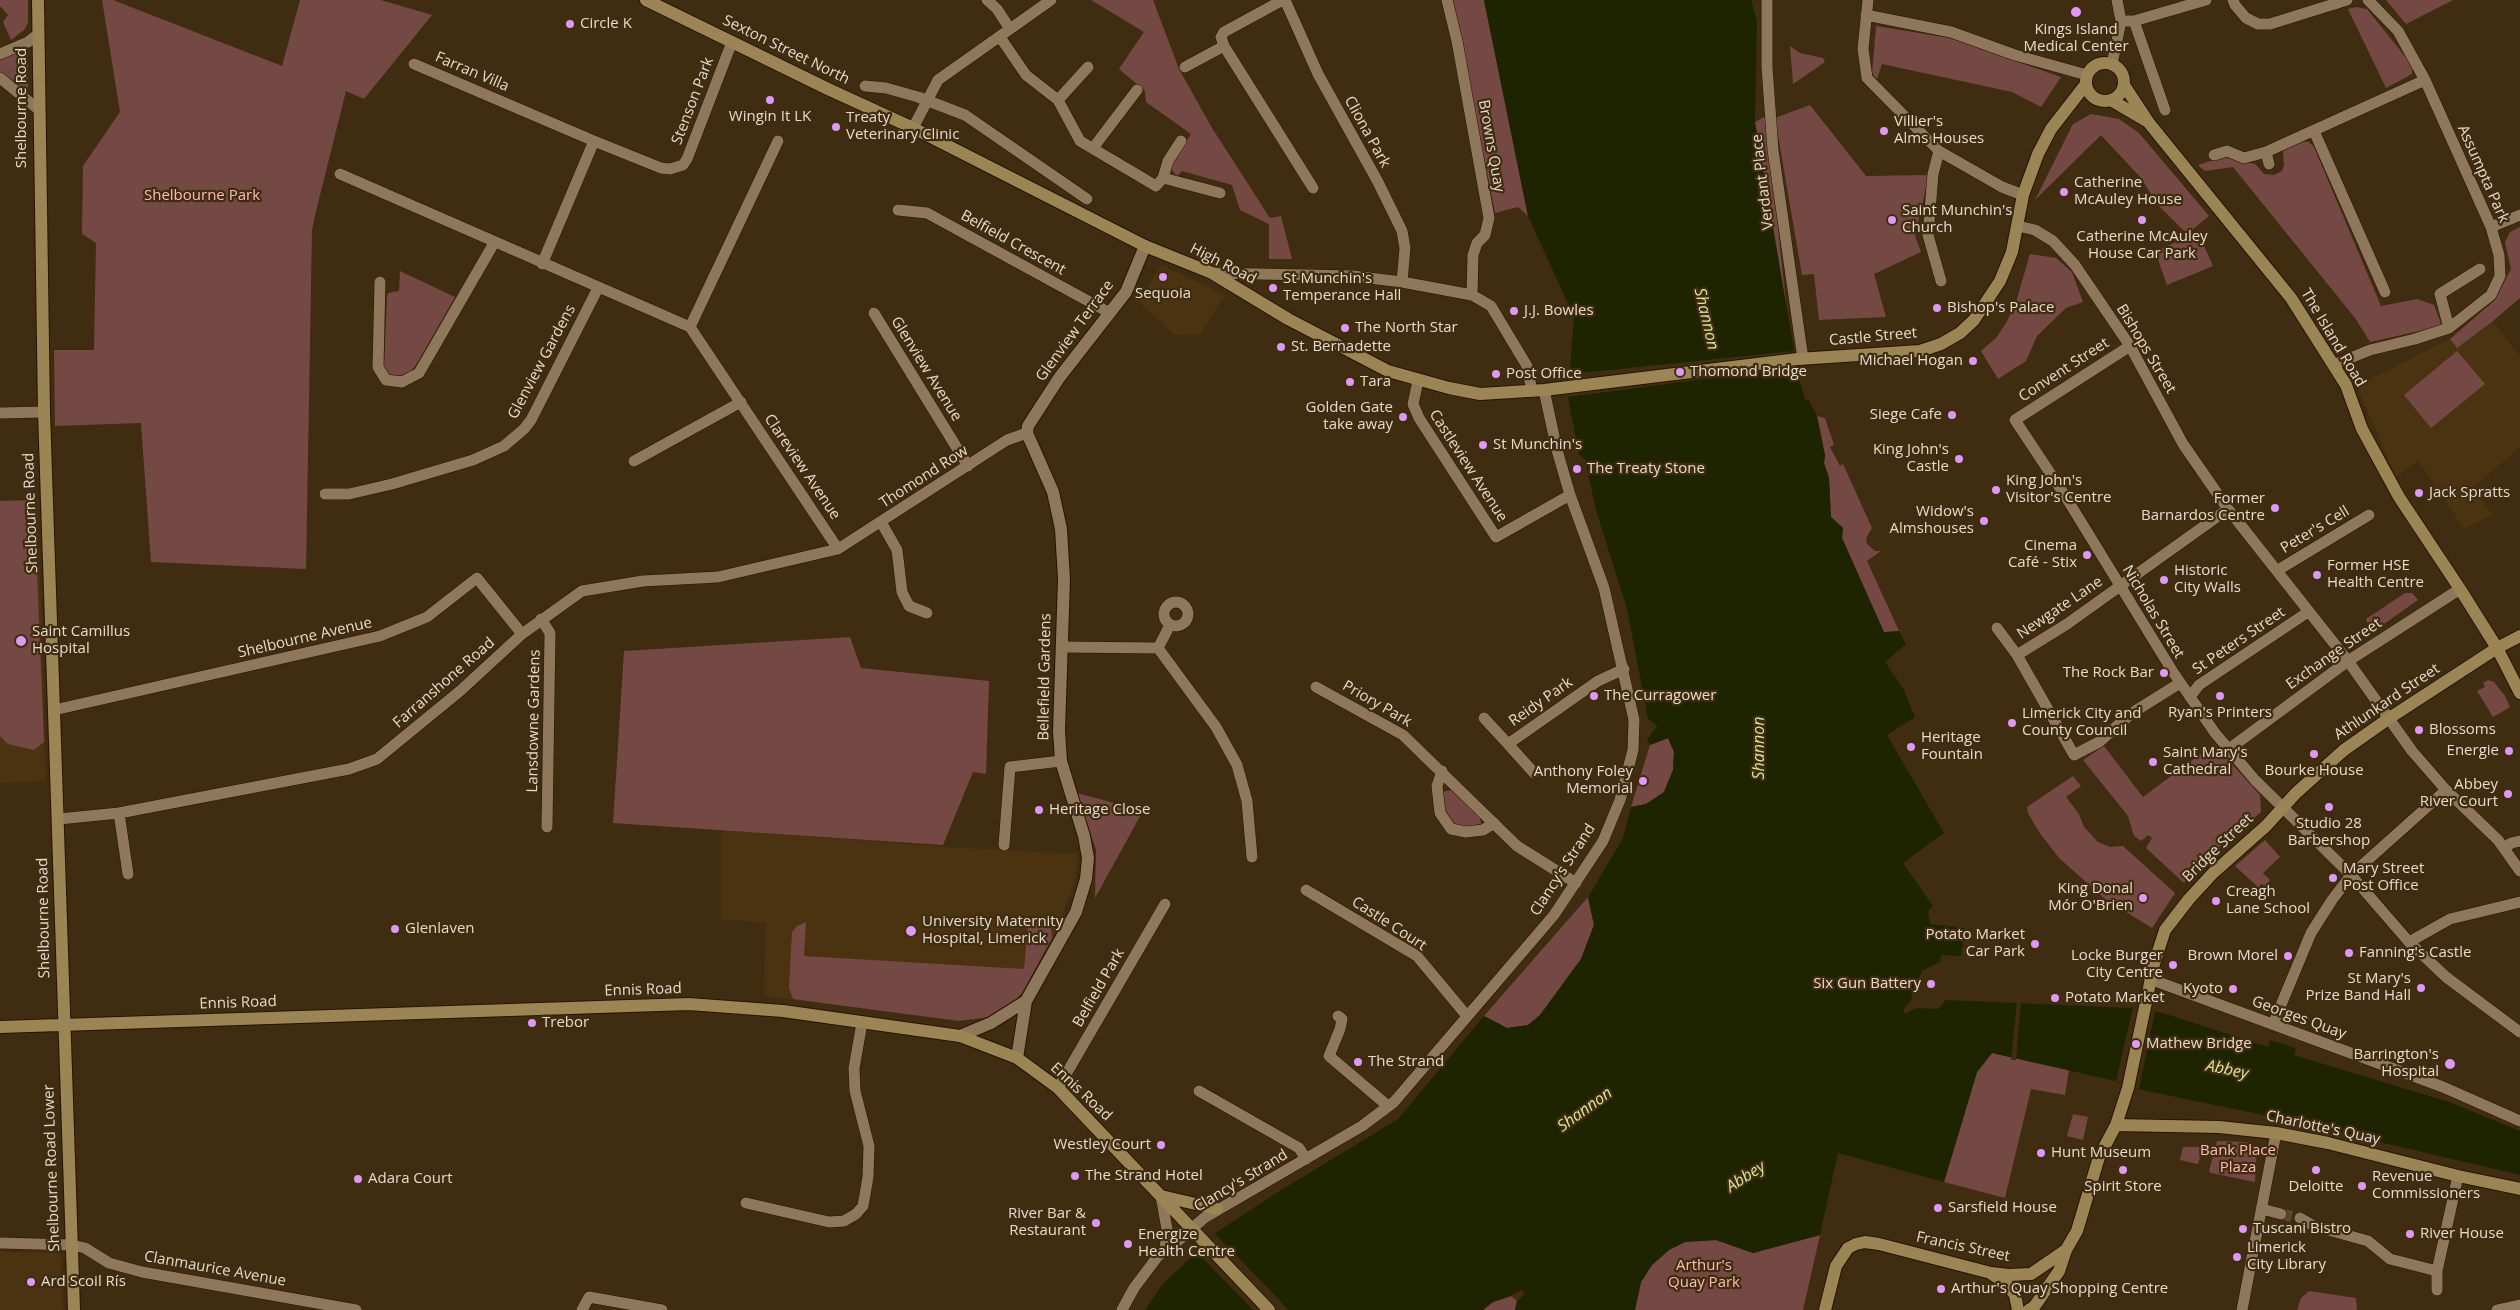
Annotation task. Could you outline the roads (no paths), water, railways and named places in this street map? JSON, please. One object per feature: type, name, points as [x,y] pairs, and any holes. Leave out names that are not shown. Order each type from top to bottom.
[{"type":"main road","name":"Shelbourne Road","points":[[38,0],[38,109],[44,412],[59,819],[63,1025]]},
{"type":"main road","name":"Sexton Street North","points":[[646,0],[913,128]]},
{"type":"main road","points":[[2096,99],[2087,90],[2086,80],[2094,66],[2106,63],[2112,64],[2122,73],[2124,85],[2149,123]]},
{"type":"main road","name":"Castle Street","points":[[1800,359],[1920,351],[1941,344],[1967,326],[1987,303],[2000,281],[2012,252],[2023,195],[2038,154],[2051,129],[2086,80]]},
{"type":"main road","points":[[2111,100],[2119,95],[2124,85]]},
{"type":"main road","points":[[2065,109],[2096,99],[2111,100],[2149,123]]},
{"type":"main road","name":"The Island Road","points":[[2149,123],[2291,298],[2346,385],[2362,429],[2400,497],[2497,648],[2520,692]]},
{"type":"main road","name":"High Road","points":[[913,128],[1145,246],[1212,273],[1288,319],[1388,371],[1418,381],[1480,394],[1544,390]]},
{"type":"main road","points":[[1544,390],[1800,359]]},
{"type":"main road","name":"Athlunkard Street","points":[[2282,807],[2344,750],[2388,718],[2497,648],[2520,636]]},
{"type":"main road","name":"Bridge Street","points":[[2116,1125],[2128,1088],[2150,979],[2165,930],[2188,899],[2213,873],[2266,826],[2282,807]]},
{"type":"main road","name":"Ennis Road","points":[[0,1027],[689,1004],[783,1011],[960,1036],[1017,1058],[1058,1088],[1269,1310]]},
{"type":"main road","name":"Shelbourne Road Lower","points":[[63,1025],[74,1310]]},
{"type":"main road","points":[[2029,1310],[2034,1307],[2059,1271],[2066,1250],[2077,1231],[2099,1157],[2116,1125]]},
{"type":"main road","name":"Charlotte's Quay","points":[[2116,1125],[2218,1127],[2276,1133],[2328,1143],[2458,1176],[2520,1189]]},
{"type":"main road","points":[[1161,1196],[1217,1209]]},
{"type":"main road","name":"Francis Street","points":[[1825,1310],[1836,1266],[1848,1248],[1865,1242],[2009,1276],[2031,1274],[2066,1250]]},
{"type":"main road","points":[[1991,1273],[2006,1283],[2016,1295],[2018,1310]]},
{"type":"street","points":[[987,0],[997,9],[1010,29]]},
{"type":"street","points":[[913,128],[938,80],[948,71],[1000,38],[1051,0]]},
{"type":"street","name":"Cliona Park","points":[[1224,46],[1221,37],[1224,32],[1284,0],[1318,74],[1378,182],[1402,231],[1405,248],[1402,282]]},
{"type":"street","name":"Browns Quay","points":[[1447,0],[1457,41],[1488,218],[1485,235],[1477,243],[1473,255],[1472,295]]},
{"type":"street","name":"Verdant Place","points":[[1767,0],[1769,101],[1777,190],[1800,359]]},
{"type":"street","points":[[1868,0],[1864,49],[1867,78],[1939,151],[2002,187],[2023,195]]},
{"type":"street","points":[[2112,64],[2122,21],[2117,0]]},
{"type":"street","points":[[2122,21],[2134,21],[2206,0]]},
{"type":"street","points":[[2233,0],[2246,18],[2258,24],[2270,24],[2347,0]]},
{"type":"street","name":"Assumpta Park","points":[[2333,365],[2370,350],[2449,328],[2491,295],[2500,276],[2499,255],[2491,227],[2425,80],[2398,31],[2368,0]]},
{"type":"street","points":[[1866,16],[1951,32],[2086,80]]},
{"type":"street","points":[[2134,21],[2164,110]]},
{"type":"street","points":[[0,54],[28,42],[38,34]]},
{"type":"street","points":[[1000,38],[1026,76],[1058,100],[1080,141],[1156,186],[1163,178],[1168,161],[1181,141]]},
{"type":"street","name":"Stenson Park","points":[[519,108],[661,168],[670,169],[683,165],[732,42]]},
{"type":"street","points":[[1186,66],[1224,46],[1313,188]]},
{"type":"street","name":"Farran Villa","points":[[414,64],[519,108]]},
{"type":"street","points":[[1058,100],[1088,66]]},
{"type":"street","points":[[0,78],[38,109]]},
{"type":"street","points":[[2214,155],[2227,151],[2244,158],[2266,152],[2425,80]]},
{"type":"street","points":[[865,86],[886,88],[926,100],[965,115],[1087,199]]},
{"type":"street","points":[[1093,148],[1137,90]]},
{"type":"street","points":[[2314,131],[2384,292]]},
{"type":"street","points":[[542,264],[594,141]]},
{"type":"street","points":[[690,327],[778,142]]},
{"type":"street","points":[[1939,151],[1933,174],[1928,235],[1941,282]]},
{"type":"street","points":[[2266,152],[2269,164]]},
{"type":"street","points":[[340,174],[542,264],[690,327],[740,402],[634,461]]},
{"type":"street","points":[[1163,178],[1220,193]]},
{"type":"street","name":"Belfield Crescent","points":[[898,210],[927,213],[1110,313]]},
{"type":"street","points":[[2491,227],[2520,215]]},
{"type":"street","name":"Bishops Street","points":[[2018,226],[2035,230],[2052,241],[2075,266],[2130,346],[2183,444],[2228,510],[2278,570],[2308,612]]},
{"type":"street","points":[[380,282],[378,367],[386,380],[402,382],[419,373],[494,243]]},
{"type":"street","name":"Glenview Terrace","points":[[1027,433],[1028,426],[1059,378],[1126,292],[1145,246]]},
{"type":"street","points":[[2428,298],[2440,294],[2480,269]]},
{"type":"street","points":[[1212,273],[1354,276],[1402,282],[1472,295]]},
{"type":"street","points":[[1239,289],[1247,274]]},
{"type":"street","name":"Glenview Gardens","points":[[325,494],[349,494],[392,484],[473,460],[504,446],[531,420],[598,288]]},
{"type":"street","points":[[2440,294],[2449,328]]},
{"type":"street","name":"Clancy's Strand","points":[[1122,1310],[1134,1288],[1165,1250],[1172,1247],[1217,1209],[1362,1126],[1388,1106],[1554,915],[1603,841],[1620,800],[1633,750],[1634,720],[1624,669],[1604,588],[1570,495],[1557,450],[1544,390],[1527,366],[1491,306],[1472,295]]},
{"type":"street","name":"Glenview Avenue","points":[[874,313],[968,466]]},
{"type":"street","name":"Convent Street","points":[[2015,420],[2130,346]]},
{"type":"street","name":"Castleview Avenue","points":[[1418,381],[1413,404],[1419,418],[1496,537],[1570,495]]},
{"type":"street","name":"Clareview Avenue","points":[[740,402],[838,549]]},
{"type":"street","points":[[0,413],[44,412]]},
{"type":"street","name":"Nicholas Street","points":[[2015,420],[2064,494],[2180,683],[2229,749],[2282,807],[2352,875],[2409,942],[2446,977],[2520,1032]]},
{"type":"street","name":"Thomond Row","points":[[838,549],[1007,440],[1027,433]]},
{"type":"street","name":"Bellefield Gardens","points":[[1017,1058],[1026,1001],[1076,912],[1086,879],[1088,858],[1084,836],[1061,761],[1059,731],[1064,579],[1061,528],[1053,492],[1027,433]]},
{"type":"street","name":"Newgate Lane","points":[[2017,655],[2068,624],[2228,510]]},
{"type":"street","name":"Peter's Cell","points":[[2278,570],[2368,515]]},
{"type":"street","points":[[881,522],[897,550],[902,592],[909,606],[927,613]]},
{"type":"street","name":"Farranshone Road","points":[[59,819],[119,813],[350,769],[377,759],[460,691],[522,634],[582,591],[642,581],[718,577],[838,549]]},
{"type":"street","name":"Shelbourne Avenue","points":[[54,710],[380,636],[427,617],[476,578],[522,634]]},
{"type":"street","name":"Exchange Street","points":[[2229,749],[2348,661],[2460,589]]},
{"type":"street","points":[[2308,612],[2348,661],[2388,718],[2446,790],[2504,849],[2520,871]]},
{"type":"street","name":"St Peters Street","points":[[2190,697],[2200,685],[2308,612]]},
{"type":"street","name":"Lansdowne Gardens","points":[[542,619],[550,633],[547,827]]},
{"type":"street","points":[[1158,648],[1170,625]]},
{"type":"street","points":[[1997,628],[2017,655],[2074,755],[2098,742],[2132,713],[2180,683]]},
{"type":"street","points":[[1062,647],[1158,648]]},
{"type":"street","points":[[1158,648],[1216,727],[1237,765],[1247,800],[1252,857]]},
{"type":"street","name":"Reidy Park","points":[[1484,718],[1508,744],[1598,680],[1624,669]]},
{"type":"street","name":"Priory Park","points":[[1316,687],[1403,734],[1517,846],[1576,883]]},
{"type":"street","points":[[1508,744],[1534,773]]},
{"type":"street","points":[[1004,845],[1010,767],[1061,761]]},
{"type":"street","points":[[1442,771],[1437,786],[1440,813],[1451,829],[1466,832],[1483,830],[1494,823]]},
{"type":"street","points":[[2273,1024],[2318,920],[2352,875],[2446,790]]},
{"type":"street","points":[[119,813],[128,874]]},
{"type":"street","points":[[2504,849],[2511,843],[2520,841]]},
{"type":"street","name":"Castle Court","points":[[1306,890],[1417,956],[1468,1016]]},
{"type":"street","points":[[2409,942],[2450,919],[2520,902]]},
{"type":"street","name":"Belfield Park","points":[[1058,1088],[1165,904]]},
{"type":"street","name":"Georges Quay","points":[[2150,979],[2443,1087],[2520,1121]]},
{"type":"street","points":[[960,1036],[991,1023],[1026,1001]]},
{"type":"street","points":[[1338,1016],[1342,1019],[1340,1029],[1326,1053],[1388,1106]]},
{"type":"street","points":[[746,1202],[829,1222],[844,1221],[856,1214],[863,1206],[868,1177],[869,1146],[855,1092],[854,1068],[862,1023]]},
{"type":"street","name":"Clancy's Strand","points":[[1199,1091],[1299,1148],[1306,1159]]},
{"type":"street","points":[[2242,1310],[2276,1133]]},
{"type":"street","points":[[2436,1290],[2436,1272],[2458,1176]]},
{"type":"street","points":[[1161,1196],[1167,1229],[1165,1250]]},
{"type":"street","points":[[2262,1209],[2281,1214]]},
{"type":"street","points":[[2300,1218],[2314,1226],[2368,1241],[2390,1259],[2436,1272]]},
{"type":"street","points":[[0,1243],[72,1245]]},
{"type":"street","name":"Clanmaurice Avenue","points":[[72,1245],[85,1248],[109,1263],[142,1272],[356,1310]]},
{"type":"street","points":[[582,1310],[589,1297],[662,1310]]},
{"type":"street","points":[[2497,1310],[2520,1305]]},
{"type":"water","points":[[1484,0],[1751,0],[1757,21],[1755,122],[1799,379],[1805,400],[1808,399],[1817,416],[1825,455],[1824,463],[1829,478],[1831,517],[1843,528],[1842,538],[1884,632],[1899,631],[1906,644],[1885,662],[1903,688],[1915,717],[1887,735],[1944,833],[1903,863],[1933,906],[1928,911],[1930,924],[1965,928],[1961,956],[1941,955],[1940,962],[1922,971],[1910,1002],[1904,1008],[1904,1013],[1916,1008],[1938,1009],[1946,1000],[2131,1007],[2163,1013],[2268,1047],[2270,1040],[2296,1048],[2294,1055],[2449,1102],[2520,1131],[2520,1175],[2278,1118],[2142,1090],[2111,1080],[1992,1053],[1977,1072],[1944,1182],[1838,1153],[1820,1235],[1753,1253],[1716,1240],[1685,1242],[1669,1250],[1652,1265],[1641,1282],[1635,1310],[1515,1310],[1517,1301],[1525,1294],[1521,1290],[1511,1296],[1493,1302],[1483,1310],[1145,1310],[1162,1285],[1217,1232],[1273,1195],[1398,1119],[1484,1016],[1507,1028],[1528,1025],[1540,1015],[1581,959],[1594,925],[1588,897],[1623,838],[1631,807],[1646,804],[1664,792],[1673,770],[1674,752],[1668,738],[1650,745],[1647,740],[1657,726],[1648,719],[1627,609],[1596,510],[1585,459],[1579,455],[1568,397],[1574,317],[1528,216]]},
{"type":"tunnel","points":[[2281,1214],[2300,1218]]},
{"type":"place","name":"Kings Island Medical Center","points":[[2076,12]]},
{"type":"place","name":"Circle K","points":[[570,24]]},
{"type":"place","name":"Wingin It LK","points":[[770,100]]},
{"type":"place","name":"Treaty Veterinary Clinic","points":[[836,127]]},
{"type":"place","name":"Villier's Alms Houses","points":[[1884,131]]},
{"type":"place","name":"Catherine McAuley House","points":[[2064,192]]},
{"type":"place","name":"Saint Munchin's Church","points":[[1892,220]]},
{"type":"place","name":"Catherine McAuley House Car Park","points":[[2142,220]]},
{"type":"place","name":"Sequoia","points":[[1163,277]]},
{"type":"place","name":"St Munchin's Temperance Hall","points":[[1273,288]]},
{"type":"place","name":"Bishop's Palace","points":[[1937,308]]},
{"type":"place","name":"J.J. Bowles","points":[[1514,311]]},
{"type":"place","name":"The North Star","points":[[1345,328]]},
{"type":"place","name":"St. Bernadette","points":[[1281,347]]},
{"type":"place","name":"Michael Hogan","points":[[1973,361]]},
{"type":"place","name":"Thomond Bridge","points":[[1680,372]]},
{"type":"place","name":"Post Office","points":[[1496,374]]},
{"type":"place","name":"Tara","points":[[1350,382]]},
{"type":"place","name":"Siege Cafe","points":[[1952,415]]},
{"type":"place","name":"Golden Gate take away","points":[[1403,417]]},
{"type":"place","name":"St Munchin's","points":[[1483,445]]},
{"type":"place","name":"King John's Castle","points":[[1959,459]]},
{"type":"place","name":"The Treaty Stone","points":[[1577,469]]},
{"type":"place","name":"King John's Visitor's Centre","points":[[1996,490]]},
{"type":"place","name":"Jack Spratts","points":[[2419,493]]},
{"type":"place","name":"Former Barnardos Centre","points":[[2275,508]]},
{"type":"place","name":"Widow's Almshouses","points":[[1984,521]]},
{"type":"place","name":"Cinema Café - Stix","points":[[2087,555]]},
{"type":"place","name":"Former HSE Health Centre","points":[[2317,575]]},
{"type":"place","name":"Historic City Walls","points":[[2164,580]]},
{"type":"place","name":"Saint Camillus Hospital","points":[[21,641]]},
{"type":"place","name":"The Rock Bar","points":[[2164,673]]},
{"type":"place","name":"The Curragower","points":[[1594,696]]},
{"type":"place","name":"Ryan's Printers","points":[[2220,696]]},
{"type":"place","name":"Limerick City and County Council","points":[[2012,723]]},
{"type":"place","name":"Blossoms","points":[[2419,730]]},
{"type":"place","name":"Heritage Fountain","points":[[1911,747]]},
{"type":"place","name":"Energie","points":[[2509,751]]},
{"type":"place","name":"Bourke House","points":[[2314,754]]},
{"type":"place","name":"Saint Mary's Cathedral","points":[[2153,762]]},
{"type":"place","name":"Anthony Foley Memorial","points":[[1643,781]]},
{"type":"place","name":"Abbey River Court","points":[[2508,794]]},
{"type":"place","name":"Studio 28 Barbershop","points":[[2329,807]]},
{"type":"place","name":"Heritage Close","points":[[1039,810]]},
{"type":"place","name":"Mary Street Post Office","points":[[2333,878]]},
{"type":"place","name":"King Donal Mór O'Brien","points":[[2143,898]]},
{"type":"place","name":"Creagh Lane School","points":[[2216,901]]},
{"type":"place","name":"Glenlaven","points":[[395,929]]},
{"type":"place","name":"University Maternity Hospital, Limerick","points":[[911,931]]},
{"type":"place","name":"Potato Market Car Park","points":[[2035,944]]},
{"type":"place","name":"Fanning's Castle","points":[[2349,953]]},
{"type":"place","name":"Brown Morel","points":[[2288,956]]},
{"type":"place","name":"Locke Burger City Centre","points":[[2173,965]]},
{"type":"place","name":"Six Gun Battery","points":[[1931,984]]},
{"type":"place","name":"St Mary's Prize Band Hall","points":[[2421,988]]},
{"type":"place","name":"Kyoto","points":[[2233,989]]},
{"type":"place","name":"Potato Market","points":[[2055,998]]},
{"type":"place","name":"Trebor","points":[[532,1023]]},
{"type":"place","name":"Mathew Bridge","points":[[2136,1044]]},
{"type":"place","name":"The Strand","points":[[1358,1062]]},
{"type":"place","name":"Barrington's Hospital","points":[[2450,1064]]},
{"type":"place","name":"Westley Court","points":[[1161,1145]]},
{"type":"place","name":"Hunt Museum","points":[[2041,1153]]},
{"type":"place","name":"Spirit Store","points":[[2123,1170]]},
{"type":"place","name":"Deloitte","points":[[2316,1170]]},
{"type":"place","name":"The Strand Hotel","points":[[1075,1176]]},
{"type":"place","name":"Adara Court","points":[[358,1179]]},
{"type":"place","name":"Revenue Commissioners","points":[[2362,1186]]},
{"type":"place","name":"Sarsfield House","points":[[1938,1208]]},
{"type":"place","name":"River Bar & Restaurant","points":[[1096,1223]]},
{"type":"place","name":"Tuscani Bistro","points":[[2243,1229]]},
{"type":"place","name":"River House","points":[[2410,1234]]},
{"type":"place","name":"Energize Health Centre","points":[[1128,1244]]},
{"type":"place","name":"Limerick City Library","points":[[2237,1257]]},
{"type":"place","name":"Ard Scoil Rís","points":[[31,1282]]},
{"type":"place","name":"Arthur's Quay Shopping Centre","points":[[1941,1289]]},
{"type":"park label","name":"Shelbourne Park","points":[[202,196]]},
{"type":"park label","name":"Bank Place Plaza","points":[[2238,1160]]},
{"type":"park label","name":"Arthur's Quay Park","points":[[1704,1274]]},
{"type":"water label","name":"Shannon","points":[[1706,319]]},
{"type":"water label","name":"Shannon","points":[[1759,748]]},
{"type":"water label","name":"Abbey","points":[[2227,1070]]},
{"type":"water label","name":"Shannon","points":[[1585,1110]]},
{"type":"water label","name":"Abbey","points":[[1746,1177]]}]
